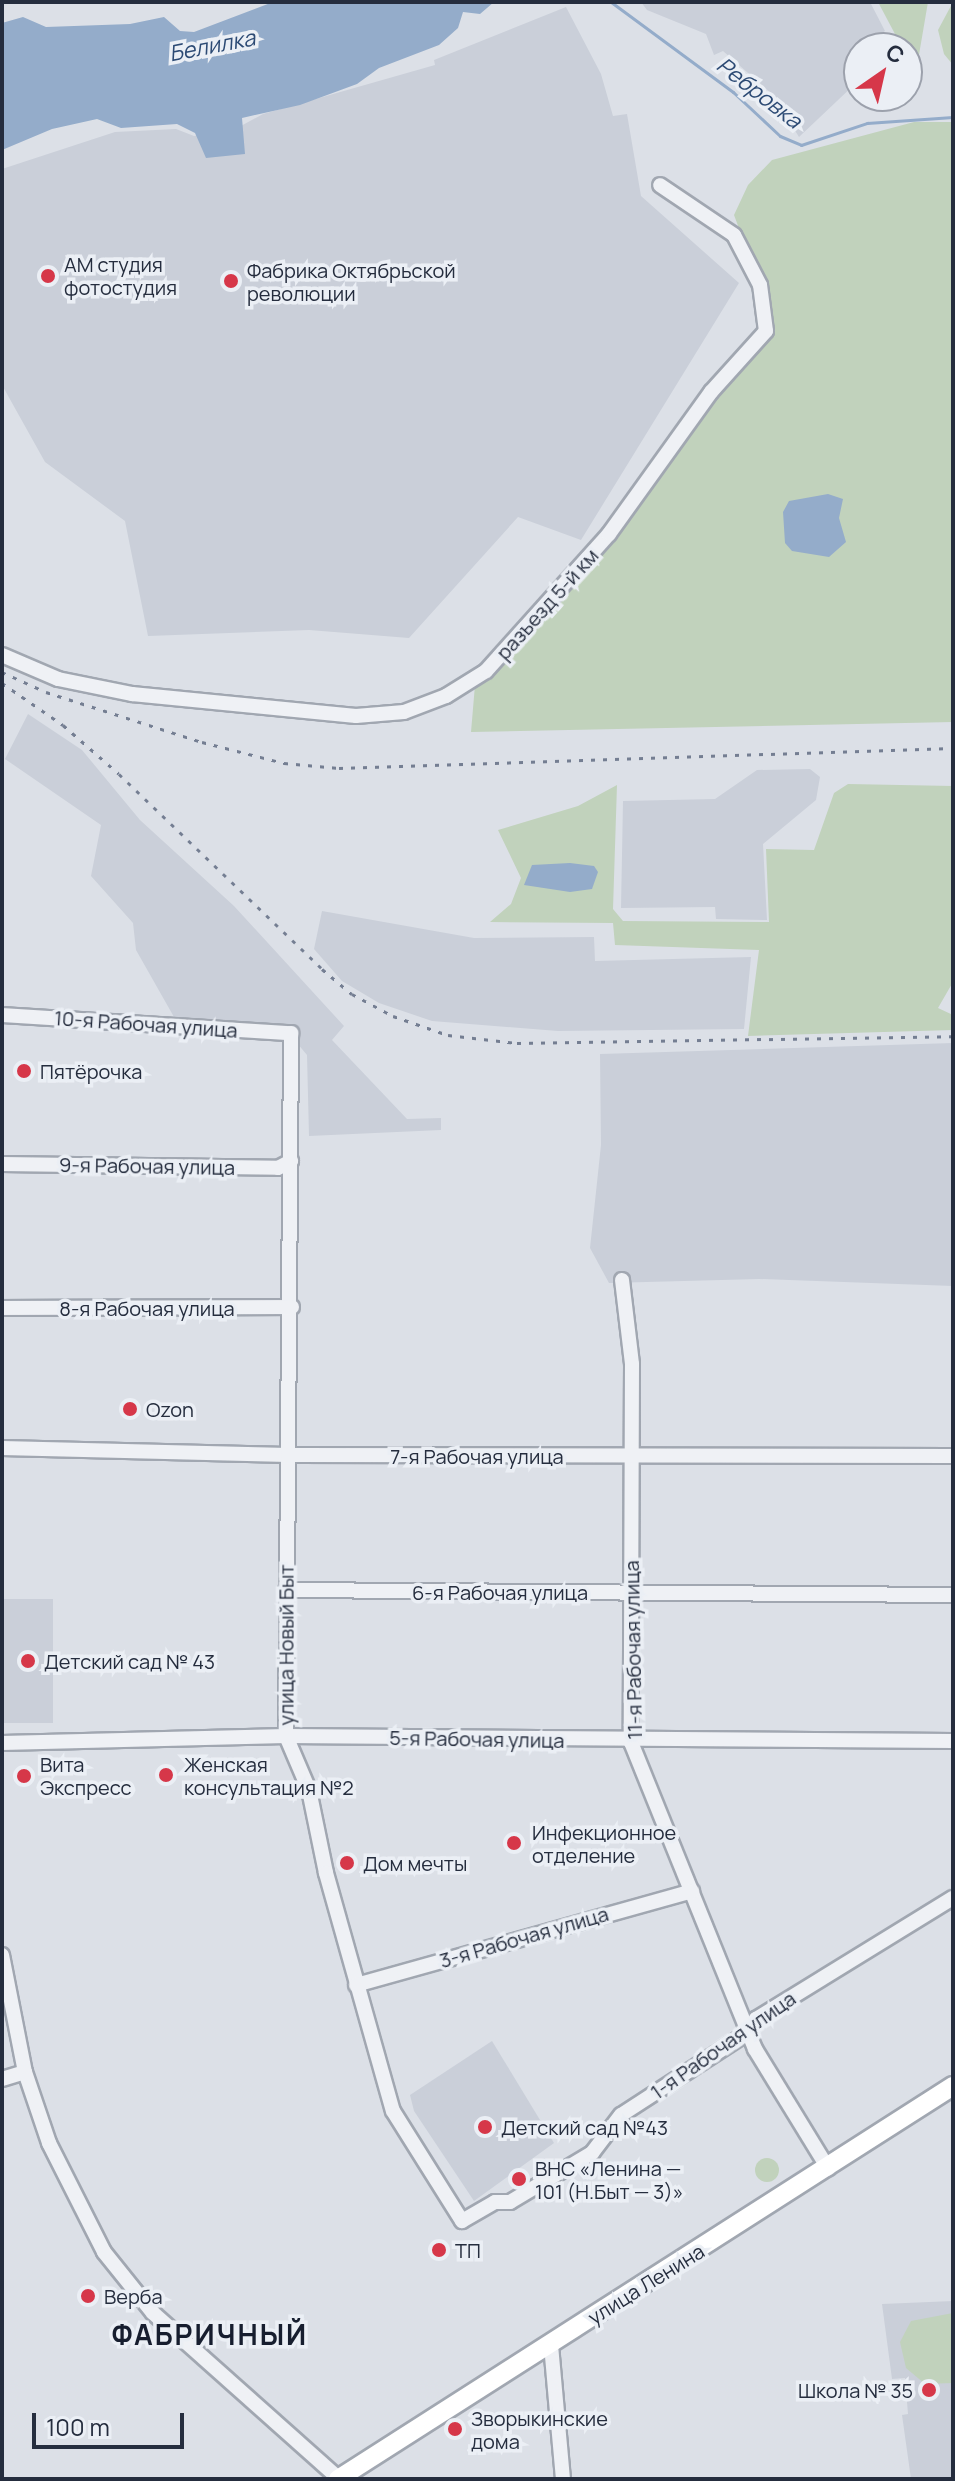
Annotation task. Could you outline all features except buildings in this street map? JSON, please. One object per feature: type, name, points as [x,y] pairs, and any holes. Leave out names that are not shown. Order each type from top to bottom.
[{"type":"main road","name":"улица Ленина","points":[[339,2479],[953,2086]]},
{"type":"street","name":"разъезд 5-й км","points":[[2,655],[58,679],[132,694],[356,716],[404,712],[446,696],[486,671],[600,545],[711,392],[766,331],[760,285],[734,235],[660,185]]},
{"type":"street","name":"10-я Рабочая улица","points":[[2,1015],[291,1033]]},
{"type":"street","name":"улица Новый Быт","points":[[291,1033],[292,1307],[286,1736],[309,1790],[356,1985],[393,2111],[462,2221]]},
{"type":"street","name":"9-я Рабочая улица","points":[[2,1164],[278,1168],[291,1161]]},
{"type":"street","name":"11-я Рабочая улица","points":[[622,1280],[632,1364],[631,1742],[749,2032],[828,2168]]},
{"type":"street","name":"8-я Рабочая улица","points":[[2,1308],[292,1307]]},
{"type":"street","name":"7-я Рабочая улица","points":[[2,1448],[288,1455],[953,1456]]},
{"type":"street","name":"6-я Рабочая улица","points":[[286,1590],[953,1595]]},
{"type":"street","name":"5-я Рабочая улица","points":[[2,1743],[286,1736],[631,1742],[953,1741]]},
{"type":"street","name":"3-я Рабочая улица","points":[[356,1985],[692,1891]]},
{"type":"street","name":"1-я Рабочая улица","points":[[462,2221],[495,2202],[510,2202],[592,2153],[621,2115],[749,2032],[756,2019],[953,1898]]},
{"type":"street","points":[[2,1955],[25,2072],[66,2184],[123,2280],[339,2479]]},
{"type":"street","points":[[2,2079],[25,2072]]},
{"type":"street","points":[[551,2345],[563,2479]]},
{"type":"shaded area","points":[[641,2],[870,2],[885,31],[843,32],[843,95],[799,137],[772,94],[723,51],[714,55],[706,34],[647,10]]},
{"type":"shaded area","points":[[566,7],[601,74],[613,116],[627,114],[641,196],[739,283],[581,540],[518,517],[409,638],[309,630],[148,636],[125,521],[45,462],[2,385],[2,169],[115,132],[176,129],[194,136],[239,127],[263,114],[435,65],[434,60]]},
{"type":"shaded area","points":[[28,714],[82,750],[140,820],[234,906],[344,1026],[332,1040],[407,1119],[441,1118],[441,1130],[309,1136],[307,1055],[282,1025],[174,1017],[136,950],[133,923],[91,876],[101,825],[5,759]]},
{"type":"shaded area","points":[[810,769],[820,777],[816,800],[763,844],[767,920],[716,919],[715,907],[621,908],[623,801],[715,799],[757,770]]},
{"type":"shaded area","points":[[322,911],[474,938],[594,937],[595,961],[751,957],[744,1029],[558,1031],[432,1021],[379,1003],[342,981],[314,949]]},
{"type":"shaded area","points":[[953,1043],[953,1286],[759,1279],[609,1283],[590,1248],[601,1145],[600,1054]]},
{"type":"shaded area","name":"Детский сад № 43","points":[[2,1599],[53,1599],[53,1723],[2,1723]]},
{"type":"shaded area","name":"Детский сад №43","points":[[492,2041],[554,2143],[474,2201],[414,2111],[410,2095]]},
{"type":"shaded area","name":"Школа № 35","points":[[953,2301],[953,2479],[911,2479],[902,2415],[908,2414],[905,2378],[892,2379],[882,2304]]},
{"type":"green space","points":[[878,2],[928,2],[923,32],[894,32]]},
{"type":"green space","points":[[953,2],[953,65],[944,54],[938,30]]},
{"type":"green space","points":[[914,122],[953,122],[953,722],[471,732],[475,685],[669,458],[774,322],[734,215],[748,185],[772,160]]},
{"type":"green space","points":[[848,784],[953,786],[953,982],[938,1008],[953,1015],[953,1030],[748,1036],[759,950],[615,945],[613,923],[490,922],[511,904],[521,878],[498,830],[578,806],[617,785],[613,909],[623,921],[769,922],[766,849],[814,850],[834,793]]},
{"type":"green space","points":[[767,2158],[775,2162],[779,2170],[775,2178],[767,2182],[759,2178],[755,2170],[759,2162]]},
{"type":"green space","points":[[953,2313],[953,2383],[925,2384],[906,2368],[900,2342],[911,2321]]},
{"type":"water","name":"Белилка","points":[[273,2],[494,2],[480,14],[463,12],[458,28],[439,45],[379,68],[357,84],[300,105],[242,118],[245,154],[206,158],[195,133],[177,124],[121,128],[97,119],[52,129],[2,150],[2,23],[23,17],[46,27],[130,24],[164,17],[180,31],[194,32]]},
{"type":"water","points":[[828,494],[843,499],[839,518],[846,542],[829,557],[792,551],[785,543],[783,512],[789,501]]},
{"type":"water","points":[[570,863],[594,866],[598,872],[592,889],[570,892],[524,885],[532,865]]},
{"type":"waterway","name":"Ребровка","points":[[611,2],[733,92],[780,136],[801,145],[867,123],[953,117]]},
{"type":"railway","points":[[2,672],[46,692],[202,742],[284,763],[339,768],[953,748]]},
{"type":"railway","points":[[2,683],[63,725],[119,774],[322,969],[352,994],[393,1016],[448,1035],[517,1043],[953,1036]]},
{"type":"place","name":"АМ студия фотостудия","points":[[48,276]]},
{"type":"place","name":"Фабрика Октябрьской революции","points":[[231,281]]},
{"type":"place","name":"Пятёрочка","points":[[24,1071]]},
{"type":"place","name":"Ozon","points":[[130,1409]]},
{"type":"place","name":"Детский сад № 43","points":[[28,1661]]},
{"type":"place","name":"Женская консультация №2","points":[[166,1775]]},
{"type":"place","name":"Вита Экспресс","points":[[24,1776]]},
{"type":"place","name":"Инфекционное отделение","points":[[514,1843]]},
{"type":"place","name":"Дом мечты","points":[[347,1863]]},
{"type":"place","name":"Детский сад №43","points":[[485,2127]]},
{"type":"place","name":"ВНС «Ленина — 101 (Н.Быт — 3)»","points":[[519,2179]]},
{"type":"place","name":"ТП","points":[[439,2250]]},
{"type":"place","name":"Верба","points":[[88,2296]]},
{"type":"place","name":"Школа № 35","points":[[929,2390]]},
{"type":"place","name":"Зворыкинские дома","points":[[455,2429]]},
{"type":"district","name":"ФАБРИЧНЫЙ","points":[[210,2334]]}]
